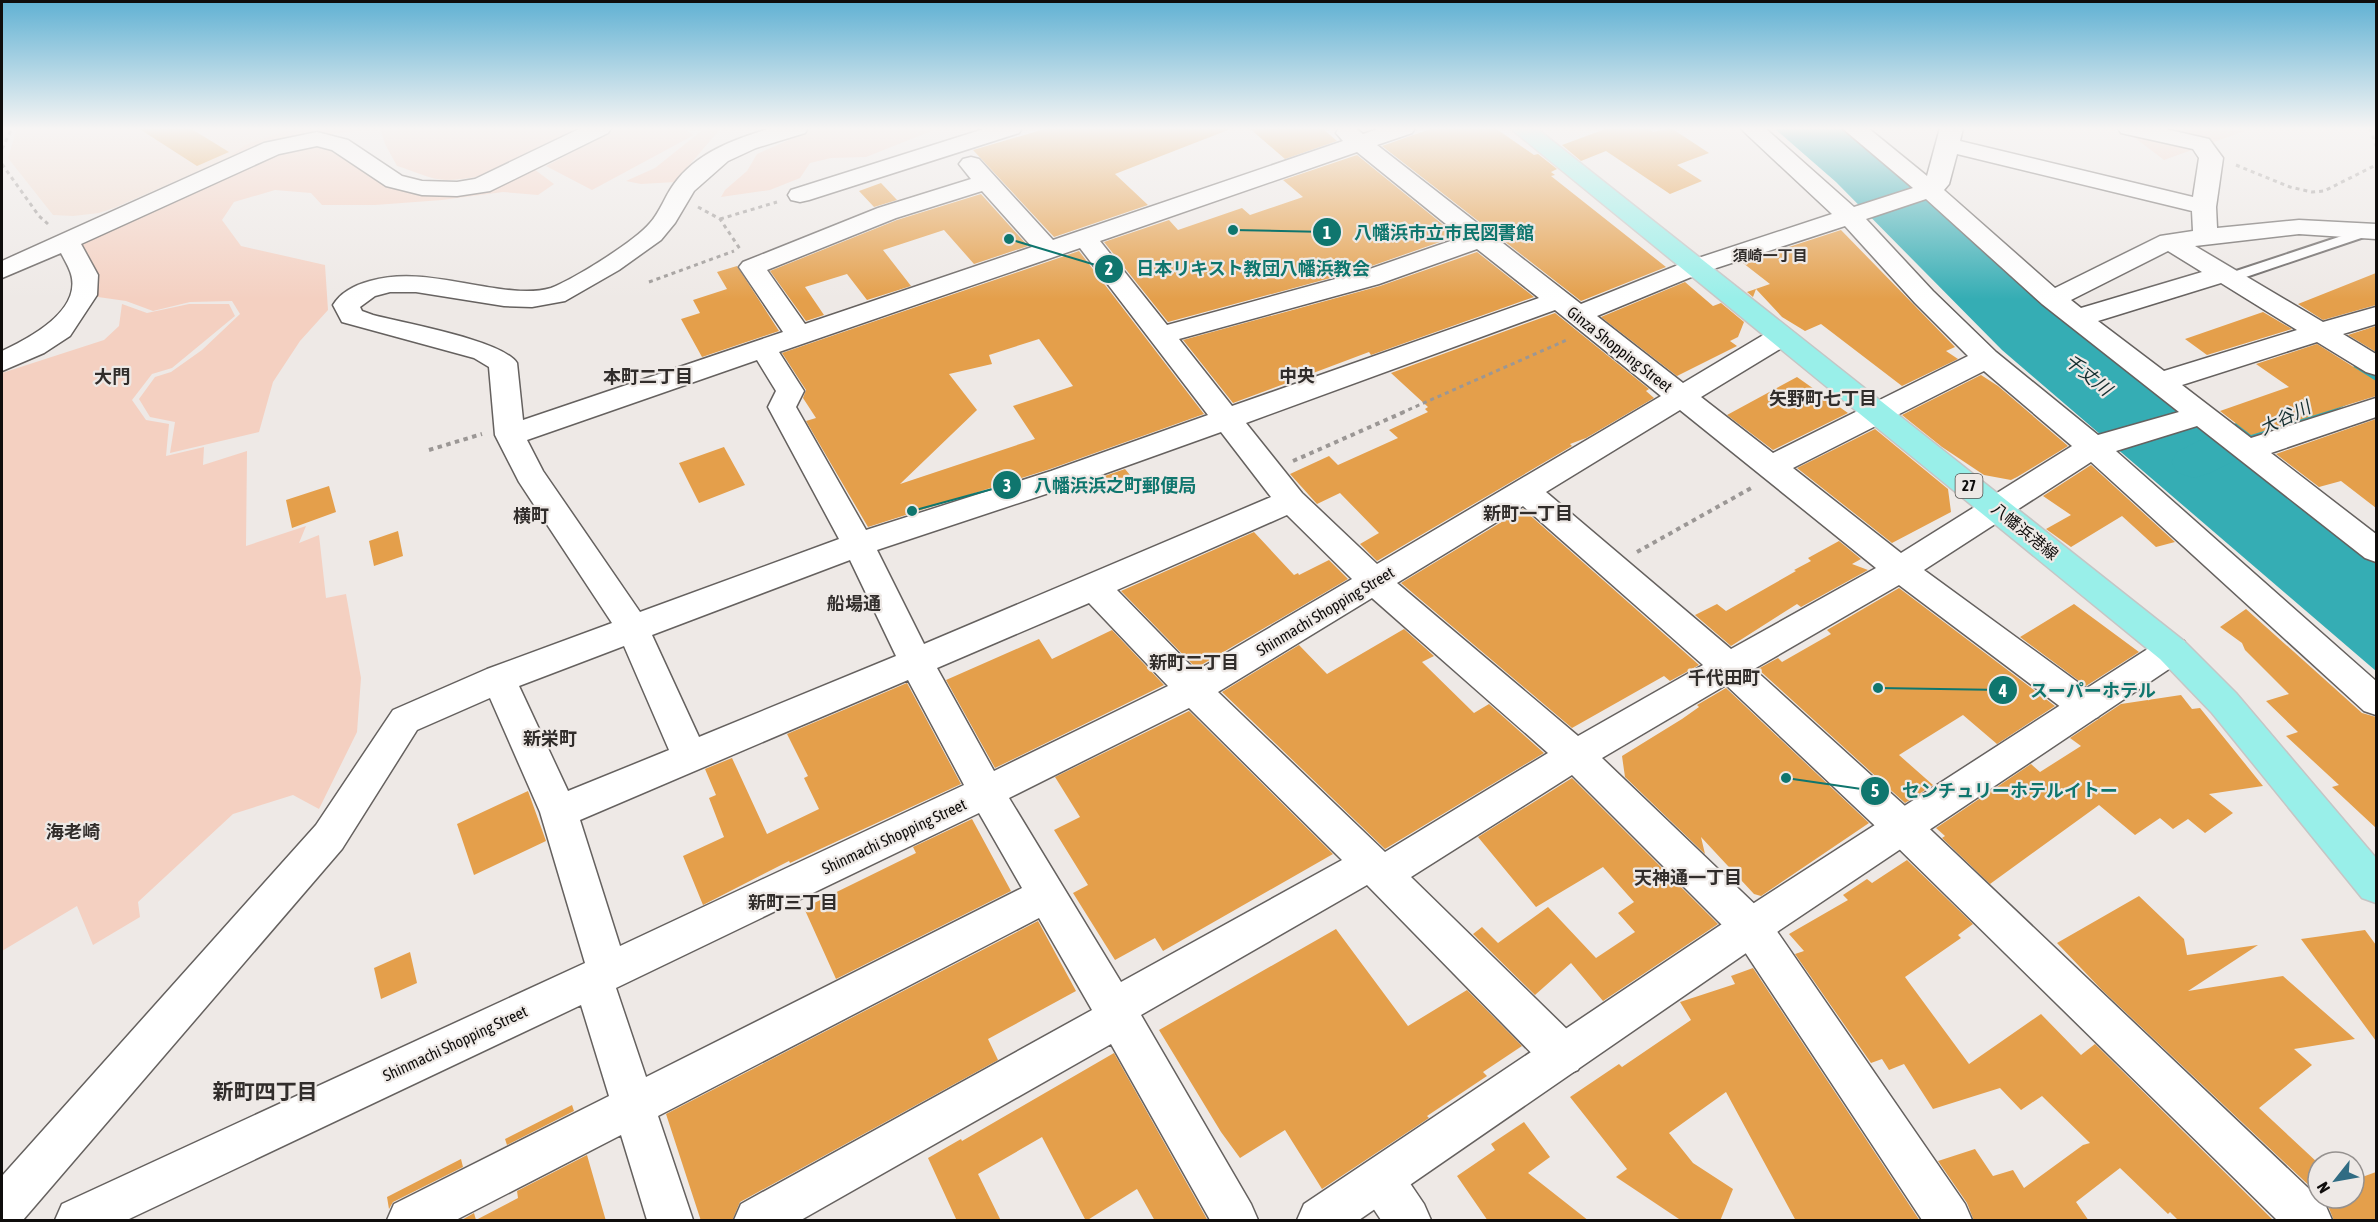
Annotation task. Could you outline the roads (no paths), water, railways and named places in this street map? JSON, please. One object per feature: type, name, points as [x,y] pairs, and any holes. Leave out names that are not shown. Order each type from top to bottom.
[{"type":"main road","name":"八幡浜港線","points":[[1591,185],[2172,650],[2224,703],[2376,886]]},
{"type":"street","points":[[2,270],[190,185]]},
{"type":"street","points":[[408,185],[422,188],[457,189],[483,185]]},
{"type":"street","points":[[686,185],[658,230],[642,244],[558,294],[541,299],[521,300],[403,283],[380,285],[355,294],[346,305],[351,316],[364,321],[484,352],[503,363],[509,430],[530,475],[632,627],[691,758]]},
{"type":"street","points":[[800,195],[832,185]]},
{"type":"street","points":[[800,336],[746,258],[975,185]]},
{"type":"street","points":[[988,185],[1050,251]]},
{"type":"street","points":[[509,430],[800,336],[1050,251],[1223,185]]},
{"type":"street","name":"Ginza Shopping Street","points":[[1412,185],[1900,568],[2086,707]]},
{"type":"street","points":[[1817,185],[1852,215],[1924,297],[1986,358],[2097,446],[2376,701]]},
{"type":"street","points":[[1921,185],[2051,298],[2160,382],[2199,416],[2374,545]]},
{"type":"street","points":[[2,1210],[329,837],[405,720],[499,679],[632,627],[858,544],[1062,478],[1228,420],[1576,314],[1692,268],[1927,190],[1935,185]]},
{"type":"street","points":[[2124,185],[2204,207]]},
{"type":"street","points":[[2207,185],[2204,207],[2207,237]]},
{"type":"street","points":[[2051,298],[2064,294],[2169,241],[2299,227],[2371,232]]},
{"type":"street","points":[[1085,238],[1291,501],[1375,582],[1575,755],[1751,927],[1949,1221]]},
{"type":"street","points":[[1161,335],[1370,278],[1479,239]]},
{"type":"street","points":[[2,362],[34,347],[60,330],[84,294],[85,275],[67,241]]},
{"type":"street","points":[[2169,241],[2376,366]]},
{"type":"street","points":[[2078,318],[2226,276]]},
{"type":"street","points":[[2160,382],[2322,334],[2376,315]]},
{"type":"street","name":"Shinmachi Shopping Street","points":[[78,1221],[986,792],[1193,690],[1683,398],[1780,337]]},
{"type":"street","points":[[763,348],[790,391],[782,407],[858,544],[916,662],[986,792],[1116,1012],[1235,1221]]},
{"type":"street","points":[[1774,470],[1877,413],[1986,358]]},
{"type":"street","points":[[2247,450],[2376,407]]},
{"type":"street","points":[[757,1221],[1116,1012],[1377,868],[1730,668],[1900,568],[1995,507],[2097,446],[2199,416]]},
{"type":"street","points":[[1526,491],[1730,668],[1902,827],[2309,1221]]},
{"type":"street","points":[[559,812],[1094,587],[1291,501]]},
{"type":"street","points":[[1094,587],[1193,690],[1377,868],[1563,1055]]},
{"type":"street","points":[[1320,1221],[1751,927],[2172,650]]},
{"type":"street","points":[[499,679],[559,812],[632,1106],[670,1221]]},
{"type":"street","points":[[410,1221],[1047,894]]},
{"type":"street","points":[[1381,1180],[1408,1221]]},
{"type":"lane","points":[[2226,276],[2371,232]]},
{"type":"water","name":"千丈川","points":[[1839,185],[1913,185],[2164,393],[2376,564],[2376,671],[2002,350]]},
{"type":"waterway","name":"大谷川","points":[[2194,462],[2376,373]]},
{"type":"place","name":"八幡浜市立市民図書館","points":[[1233,230]]},
{"type":"place","name":"日本リキスト教団八幡浜教会","points":[[1009,239]]},
{"type":"place","name":"八幡浜浜之町郵便局","points":[[912,511]]},
{"type":"place","name":"スーパーホテル","points":[[1878,688]]},
{"type":"place","name":"センチュリーホテルイトー","points":[[1786,778]]},
{"type":"district","name":"須崎一丁目","points":[[1770,256]]},
{"type":"district","name":"中央","points":[[1297,376]]},
{"type":"district","name":"大門","points":[[112,377]]},
{"type":"district","name":"本町二丁目","points":[[648,377]]},
{"type":"district","name":"矢野町七丁目","points":[[1823,399]]},
{"type":"district","name":"新町一丁目","points":[[1528,514]]},
{"type":"district","name":"横町","points":[[531,516]]},
{"type":"district","name":"船場通","points":[[854,604]]},
{"type":"district","name":"新町二丁目","points":[[1194,663]]},
{"type":"district","name":"千代田町","points":[[1724,678]]},
{"type":"district","name":"新栄町","points":[[550,739]]},
{"type":"district","name":"海老崎","points":[[73,832]]},
{"type":"district","name":"天神通一丁目","points":[[1688,878]]},
{"type":"district","name":"新町三丁目","points":[[793,903]]},
{"type":"district","name":"新町四丁目","points":[[265,1092]]}]
